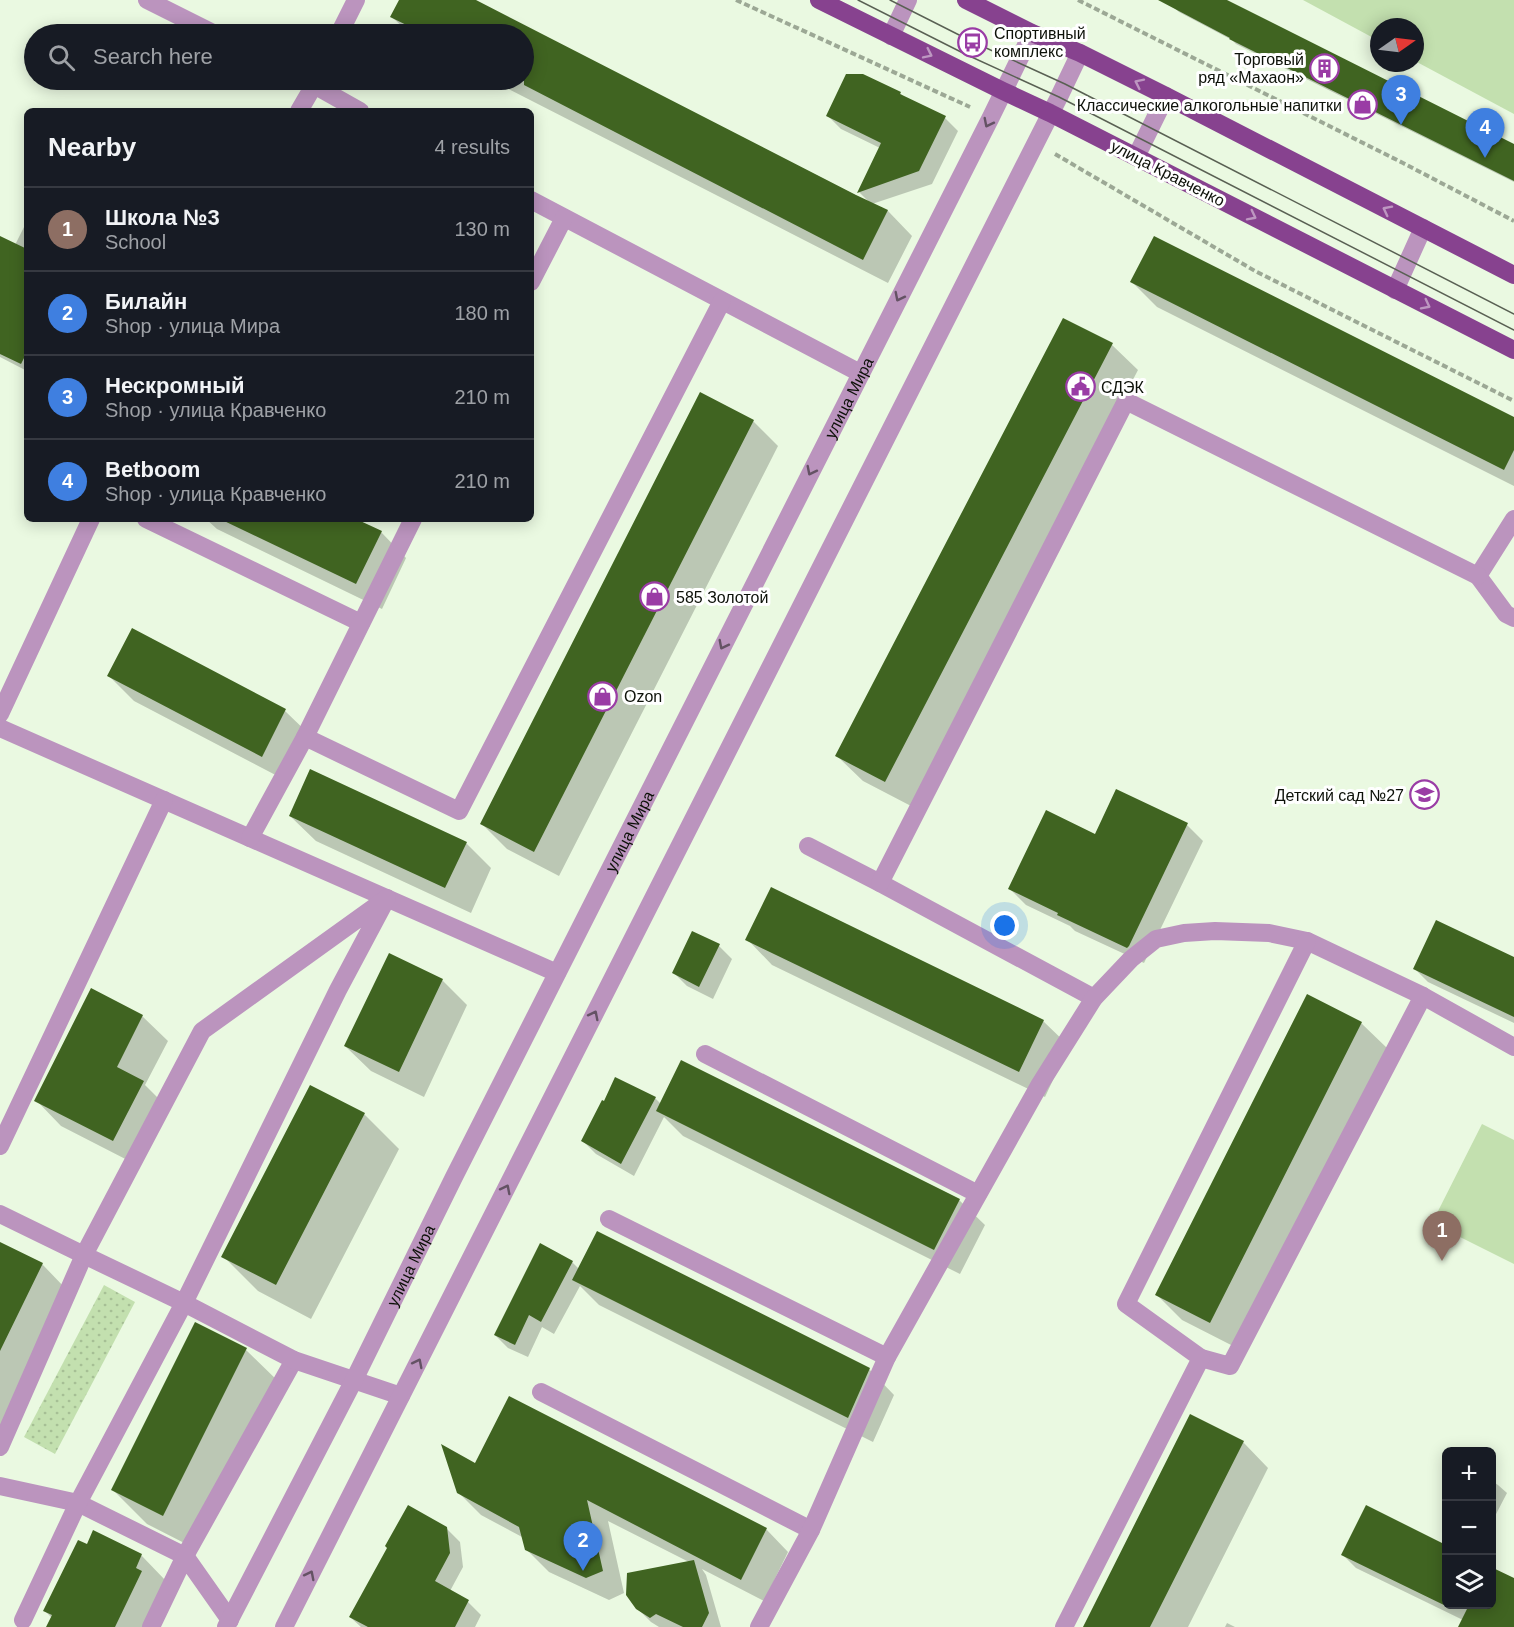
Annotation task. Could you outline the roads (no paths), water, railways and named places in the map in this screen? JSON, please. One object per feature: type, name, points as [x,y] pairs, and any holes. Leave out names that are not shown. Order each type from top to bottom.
[{"type":"main road","name":"улица Кравченко","points":[[819,0],[1050,113],[1514,350]]},
{"type":"main road","points":[[966,0],[1166,96],[1514,275]]},
{"type":"street","points":[[147,0],[195,24]]},
{"type":"street","points":[[344,24],[356,0]]},
{"type":"street","points":[[891,36],[908,0]]},
{"type":"street","name":"улица Мира","points":[[228,1624],[354,1380],[1032,33]]},
{"type":"street","points":[[284,1627],[1080,53]]},
{"type":"street","points":[[300,108],[308,90]]},
{"type":"street","points":[[326,90],[355,108]]},
{"type":"street","points":[[1136,157],[1166,96]]},
{"type":"street","points":[[534,202],[860,373]]},
{"type":"street","points":[[534,276],[564,218]]},
{"type":"street","points":[[1395,290],[1423,228]]},
{"type":"street","points":[[305,737],[459,811],[722,301]]},
{"type":"street","points":[[880,883],[1126,401],[1478,576],[1506,614],[1514,618]]},
{"type":"street","points":[[1478,576],[1514,519]]},
{"type":"street","points":[[0,714],[90,522]]},
{"type":"street","points":[[152,522],[361,623]]},
{"type":"street","points":[[250,838],[305,737],[412,522]]},
{"type":"street","points":[[0,728],[557,973]]},
{"type":"street","points":[[0,1146],[164,800]]},
{"type":"street","points":[[808,846],[1095,998]]},
{"type":"street","points":[[23,1620],[78,1503],[184,1303],[338,990],[387,898]]},
{"type":"street","points":[[0,1448],[84,1255],[201,1031],[387,898]]},
{"type":"street","points":[[759,1627],[811,1530],[886,1357],[1040,1084],[1095,998],[1131,959],[1156,939],[1215,930],[1269,933],[1307,941],[1423,996],[1514,1047]]},
{"type":"street","points":[[1307,941],[1126,1304],[1201,1358],[1230,1366],[1423,996]]},
{"type":"street","points":[[705,1054],[978,1194]]},
{"type":"street","points":[[0,1214],[184,1303],[294,1360],[401,1396]]},
{"type":"street","points":[[609,1219],[886,1357]]},
{"type":"street","points":[[1064,1627],[1201,1358]]},
{"type":"street","points":[[151,1627],[185,1556],[294,1360]]},
{"type":"street","points":[[541,1392],[811,1530]]},
{"type":"street","points":[[0,1486],[78,1503],[185,1556],[228,1624]]},
{"type":"tram line","points":[[858,0],[965,54],[1059,97],[1514,330]]},
{"type":"tram line","points":[[890,0],[973,42],[1065,84],[1514,314]]},
{"type":"place","name":"Спортивный комплекс","points":[[973,42]]},
{"type":"place","name":"Торговый ряд «Махаон»","points":[[1325,68]]},
{"type":"place","name":"Классические алкогольные напитки","points":[[1363,105]]},
{"type":"place","name":"Нескромный","points":[[1401,125]]},
{"type":"place","name":"Betboom","points":[[1485,158]]},
{"type":"place","name":"СДЭК","points":[[1080,387]]},
{"type":"place","name":"585 Золотой","points":[[655,597]]},
{"type":"place","name":"Ozon","points":[[603,696]]},
{"type":"place","name":"Детский сад №27","points":[[1425,795]]},
{"type":"place","name":"Школа №3","points":[[1442,1261]]},
{"type":"place","name":"Билайн","points":[[583,1571]]}]
